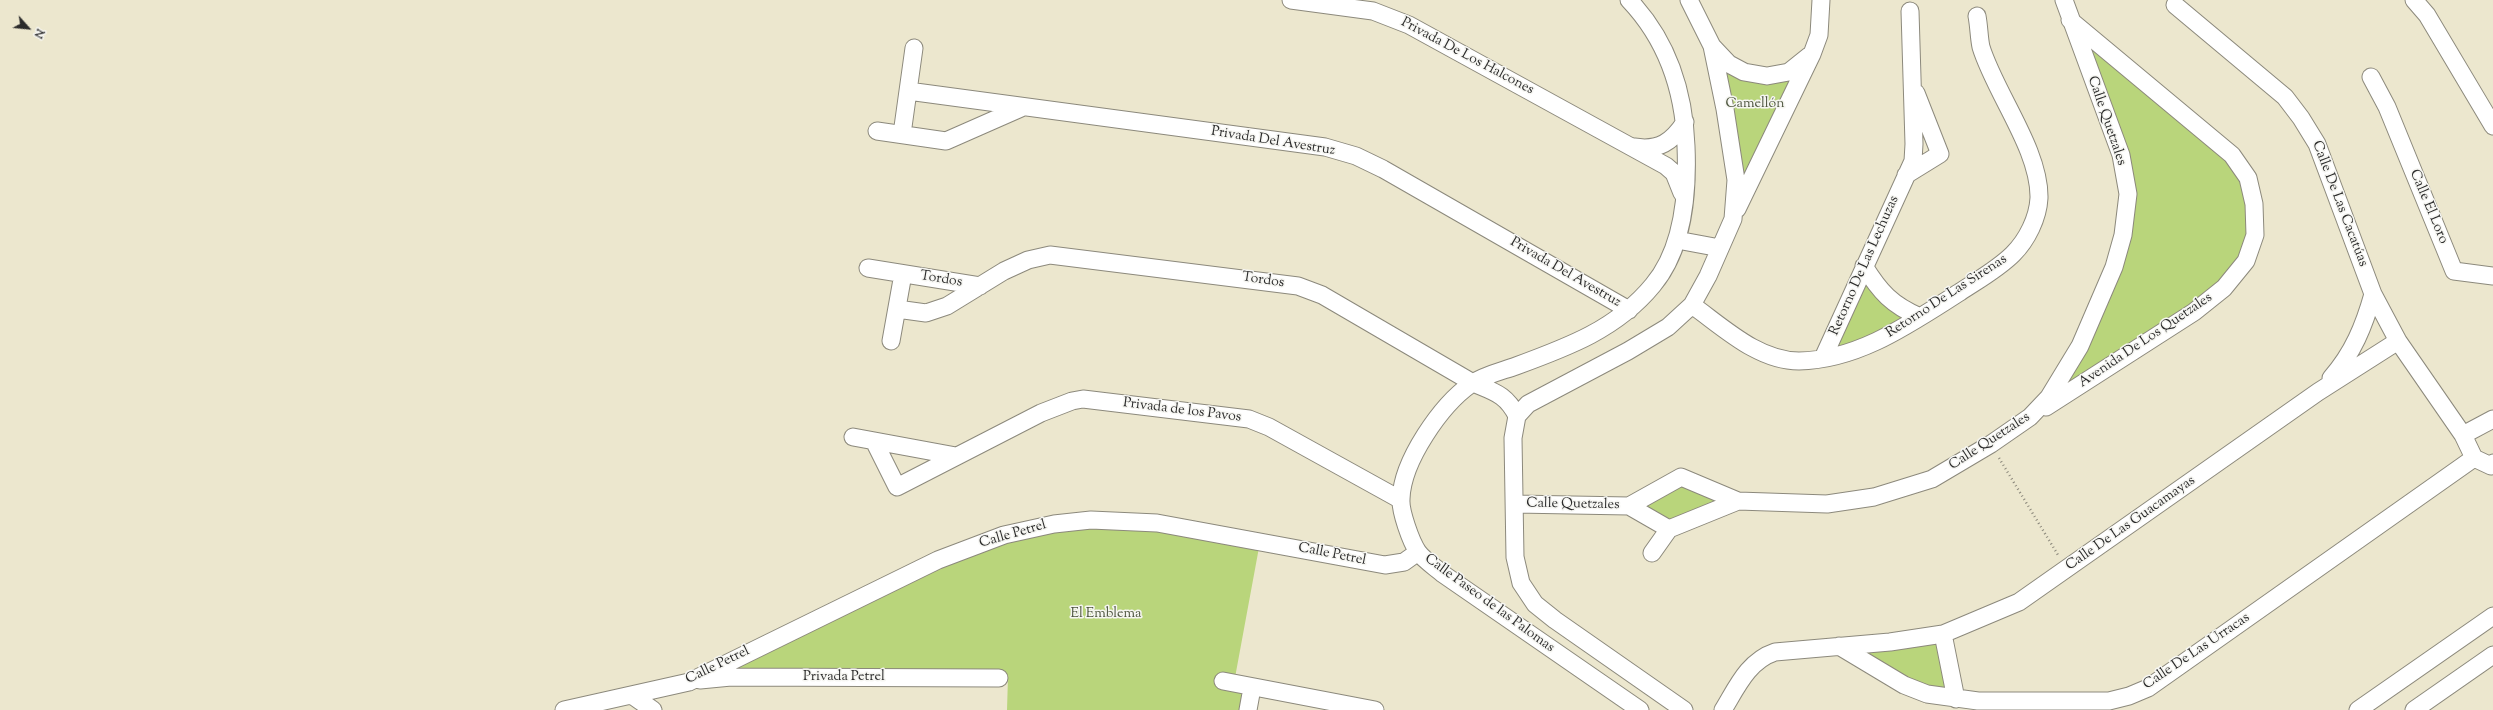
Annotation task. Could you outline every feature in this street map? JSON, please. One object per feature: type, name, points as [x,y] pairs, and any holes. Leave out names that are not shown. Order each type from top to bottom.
[{"type":"street","name":"Privada De Los Halcones","points":[[1291,0],[1373,11],[1409,25],[1632,146],[1674,173],[1683,203]]},
{"type":"street","name":"Calle Paseo de las Palomas","points":[[1629,0],[1648,24],[1666,53],[1677,81],[1685,122],[1686,156],[1683,203],[1677,240],[1663,270],[1654,284],[1629,310],[1603,329],[1578,343],[1473,383],[1447,403],[1408,466],[1401,500],[1407,528],[1418,552],[1443,574],[1640,710]]},
{"type":"street","points":[[1689,0],[1712,46],[1726,109],[1736,180],[1733,219]]},
{"type":"street","points":[[1517,416],[1528,404],[1581,378],[1668,327],[1692,305],[1708,276],[1733,219],[1812,54],[1819,35],[1821,0]]},
{"type":"street","name":"Calle Quetzales","points":[[1629,506],[1681,477],[1738,501],[1827,504],[1874,497],[1932,479],[1991,444],[2030,417],[2062,378],[2080,346],[2114,267],[2127,214],[2128,194],[2121,155],[2070,20],[2064,0]]},
{"type":"street","points":[[2414,0],[2427,15],[2491,118]]},
{"type":"street","name":"Calle De Las Cacatúas","points":[[2175,5],[2285,97],[2301,118],[2317,144],[2373,294],[2398,341],[2463,435],[2474,458]]},
{"type":"street","name":"Retorno De Las Lechuzas","points":[[1823,358],[1912,161],[1914,144],[1910,11]]},
{"type":"street","name":"Retorno De Las Sirenas","points":[[1692,305],[1737,337],[1762,352],[1782,359],[1798,361],[1823,358],[1863,347],[1888,336],[1920,317],[2014,254],[2027,237],[2035,218],[2039,198],[2035,171],[1981,47],[1978,16]]},
{"type":"street","name":"Avenida De Los Quetzales","points":[[2030,417],[2194,312],[2224,288],[2246,261],[2255,235],[2254,204],[2248,178],[2232,155],[2070,20]]},
{"type":"street","points":[[1712,46],[1734,67],[1744,72],[1767,76],[1789,72],[1812,54]]},
{"type":"street","points":[[902,134],[914,48]]},
{"type":"street","name":"Calle El Loro","points":[[2371,77],[2387,107],[2454,271],[2493,276]]},
{"type":"street","name":"Retorno De Las Lechuzas","points":[[1906,175],[1940,154],[1911,80]]},
{"type":"street","name":"Privada Del Avestruz","points":[[908,91],[1022,108],[1325,147],[1356,156],[1383,169],[1629,310]]},
{"type":"street","points":[[878,131],[946,141],[1022,108]]},
{"type":"street","name":"Privada De Los Halcones","points":[[1632,146],[1651,148],[1670,142],[1685,122]]},
{"type":"street","points":[[1677,240],[1720,248]]},
{"type":"street","name":"Tordos","points":[[897,309],[926,313],[947,306],[1028,260],[1050,255],[1298,286],[1322,295],[1473,383],[1510,402],[1517,416]]},
{"type":"street","points":[[1864,266],[1888,298],[1904,310],[1920,317]]},
{"type":"street","name":"Tordos","points":[[868,268],[980,286]]},
{"type":"street","name":"Tordos","points":[[891,341],[903,274]]},
{"type":"street","points":[[2318,392],[2339,369],[2355,345],[2366,322],[2373,294]]},
{"type":"street","name":"Calle De Las Guacamayas","points":[[1839,646],[1890,642],[1943,634],[2019,602],[2318,392],[2398,341]]},
{"type":"street","name":"Privada de los Pavos","points":[[874,441],[897,487],[1046,410],[1072,401],[1083,399],[1249,419],[1269,427],[1401,500]]},
{"type":"street","name":"Calle Paseo de las Palomas","points":[[1517,416],[1513,438],[1515,557],[1521,583],[1535,604],[1684,710]]},
{"type":"street","points":[[2463,435],[2493,418]]},
{"type":"street","points":[[853,437],[956,456]]},
{"type":"street","points":[[2474,458],[2491,466],[2493,463]]},
{"type":"street","name":"Calle De Las Urracas","points":[[1839,646],[1904,685],[1927,694],[1956,699],[1978,702],[2109,701],[2129,696],[2148,688],[2474,458]]},
{"type":"street","points":[[1652,553],[1669,529],[1738,501]]},
{"type":"street","name":"Calle Quetzales","points":[[1515,504],[1629,506],[1669,529]]},
{"type":"street","name":"Calle Petrel","points":[[564,710],[633,696],[690,682],[938,560],[1004,535],[1054,524],[1091,520],[1157,523],[1386,565],[1404,562],[1418,552]]},
{"type":"street","points":[[2358,710],[2493,616]]},
{"type":"street","points":[[1943,634],[1956,699]]},
{"type":"street","points":[[1723,710],[1750,667],[1761,657],[1775,652],[1839,646]]},
{"type":"street","points":[[2414,710],[2492,657]]},
{"type":"street","name":"Privada Petrel","points":[[690,682],[731,677],[999,678]]},
{"type":"street","points":[[1223,681],[1252,688],[1375,710]]},
{"type":"street","points":[[1248,710],[1252,688]]},
{"type":"street","points":[[633,696],[653,710]]},
{"type":"path","points":[[1991,444],[2067,569]]},
{"type":"green space","points":[[2070,19],[2248,178],[2255,235],[2224,288],[2049,397],[2101,301],[2128,194]]},
{"type":"green space","name":"Camellón","points":[[1712,46],[1767,76],[1812,54],[1733,219]]},
{"type":"green space","points":[[1864,266],[1920,317],[1823,358]]},
{"type":"green space","points":[[1681,477],[1738,501],[1669,529],[1629,506]]},
{"type":"green space","name":"El Emblema","points":[[1091,520],[1260,542],[1234,683],[1252,688],[1248,710],[1007,710],[1008,677],[689,682],[938,560]]},
{"type":"green space","points":[[1943,634],[1956,699],[1927,694],[1839,646]]}]
